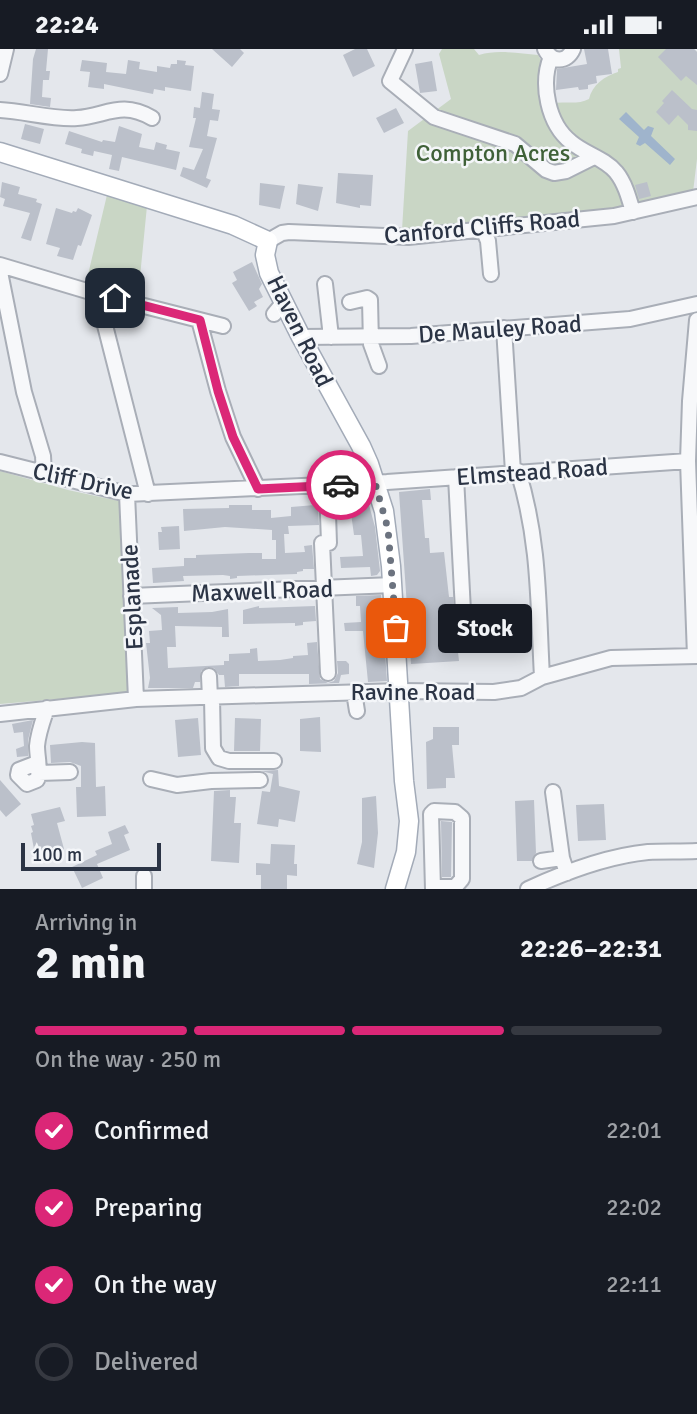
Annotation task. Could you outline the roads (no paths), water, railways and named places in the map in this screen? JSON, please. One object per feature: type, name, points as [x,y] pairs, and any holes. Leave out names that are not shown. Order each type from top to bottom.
[{"type":"main road","name":"Haven Road","points":[[0,152],[233,225],[268,241],[265,255],[279,308],[301,337],[361,446],[388,529],[409,836],[395,889]]},
{"type":"street","points":[[0,74],[6,49]]},
{"type":"street","points":[[405,49],[384,84],[434,117],[515,143],[546,170],[559,174],[594,157]]},
{"type":"street","points":[[573,49],[564,59],[548,53],[546,75],[553,117],[570,142],[613,169],[634,212]]},
{"type":"street","points":[[0,110],[79,118],[123,110],[142,113],[152,118]]},
{"type":"street","name":"Canford Cliffs Road","points":[[268,241],[289,232],[408,237],[614,216],[697,197]]},
{"type":"street","points":[[483,229],[488,241],[491,274]]},
{"type":"street","points":[[0,265],[97,294],[223,326]]},
{"type":"street","points":[[0,272],[24,391],[43,456],[44,474]]},
{"type":"street","points":[[325,284],[331,337]]},
{"type":"street","points":[[97,294],[148,493]]},
{"type":"street","points":[[350,302],[367,298],[370,300],[372,351],[379,366]]},
{"type":"street","name":"De Mauley Road","points":[[301,337],[411,337],[630,319],[697,304]]},
{"type":"street","points":[[200,320],[233,437],[258,489]]},
{"type":"street","points":[[694,659],[688,461],[697,320]]},
{"type":"street","points":[[504,328],[516,472],[528,504],[536,548],[542,677]]},
{"type":"street","name":"Elmstead Road","points":[[375,483],[688,461]]},
{"type":"street","name":"Cliff Drive","points":[[0,462],[127,494],[375,483]]},
{"type":"street","points":[[456,477],[463,611]]},
{"type":"street","points":[[327,485],[329,543],[322,543],[328,683]]},
{"type":"street","name":"Esplanade","points":[[127,494],[132,701]]},
{"type":"street","name":"Maxwell Road","points":[[131,596],[393,585]]},
{"type":"street","name":"Ravine Road","points":[[0,714],[132,701],[211,698],[328,683],[354,692],[494,692],[521,688],[542,677],[611,658],[694,659]]},
{"type":"street","points":[[209,676],[215,754],[229,761],[274,761]]},
{"type":"street","points":[[354,692],[357,711]]},
{"type":"street","points":[[47,708],[37,742],[38,768],[70,772]]},
{"type":"street","points":[[151,779],[177,785],[260,780]]},
{"type":"street","points":[[553,792],[562,857],[567,873]]},
{"type":"street","points":[[434,811],[455,812],[462,818],[462,879],[455,887],[433,888],[431,814],[434,811]]},
{"type":"street","points":[[528,889],[549,884],[567,873],[621,856],[648,852],[697,851]]},
{"type":"street","points":[[541,861],[562,857]]},
{"type":"water","points":[[626,112],[644,130],[648,126],[654,128],[651,136],[675,159],[670,165],[645,143],[640,146],[636,144],[639,137],[619,119]]},
{"type":"place","name":"Stock","points":[[396,628]]},
{"type":"park label","name":"Compton Acres","points":[[493,153]]}]
